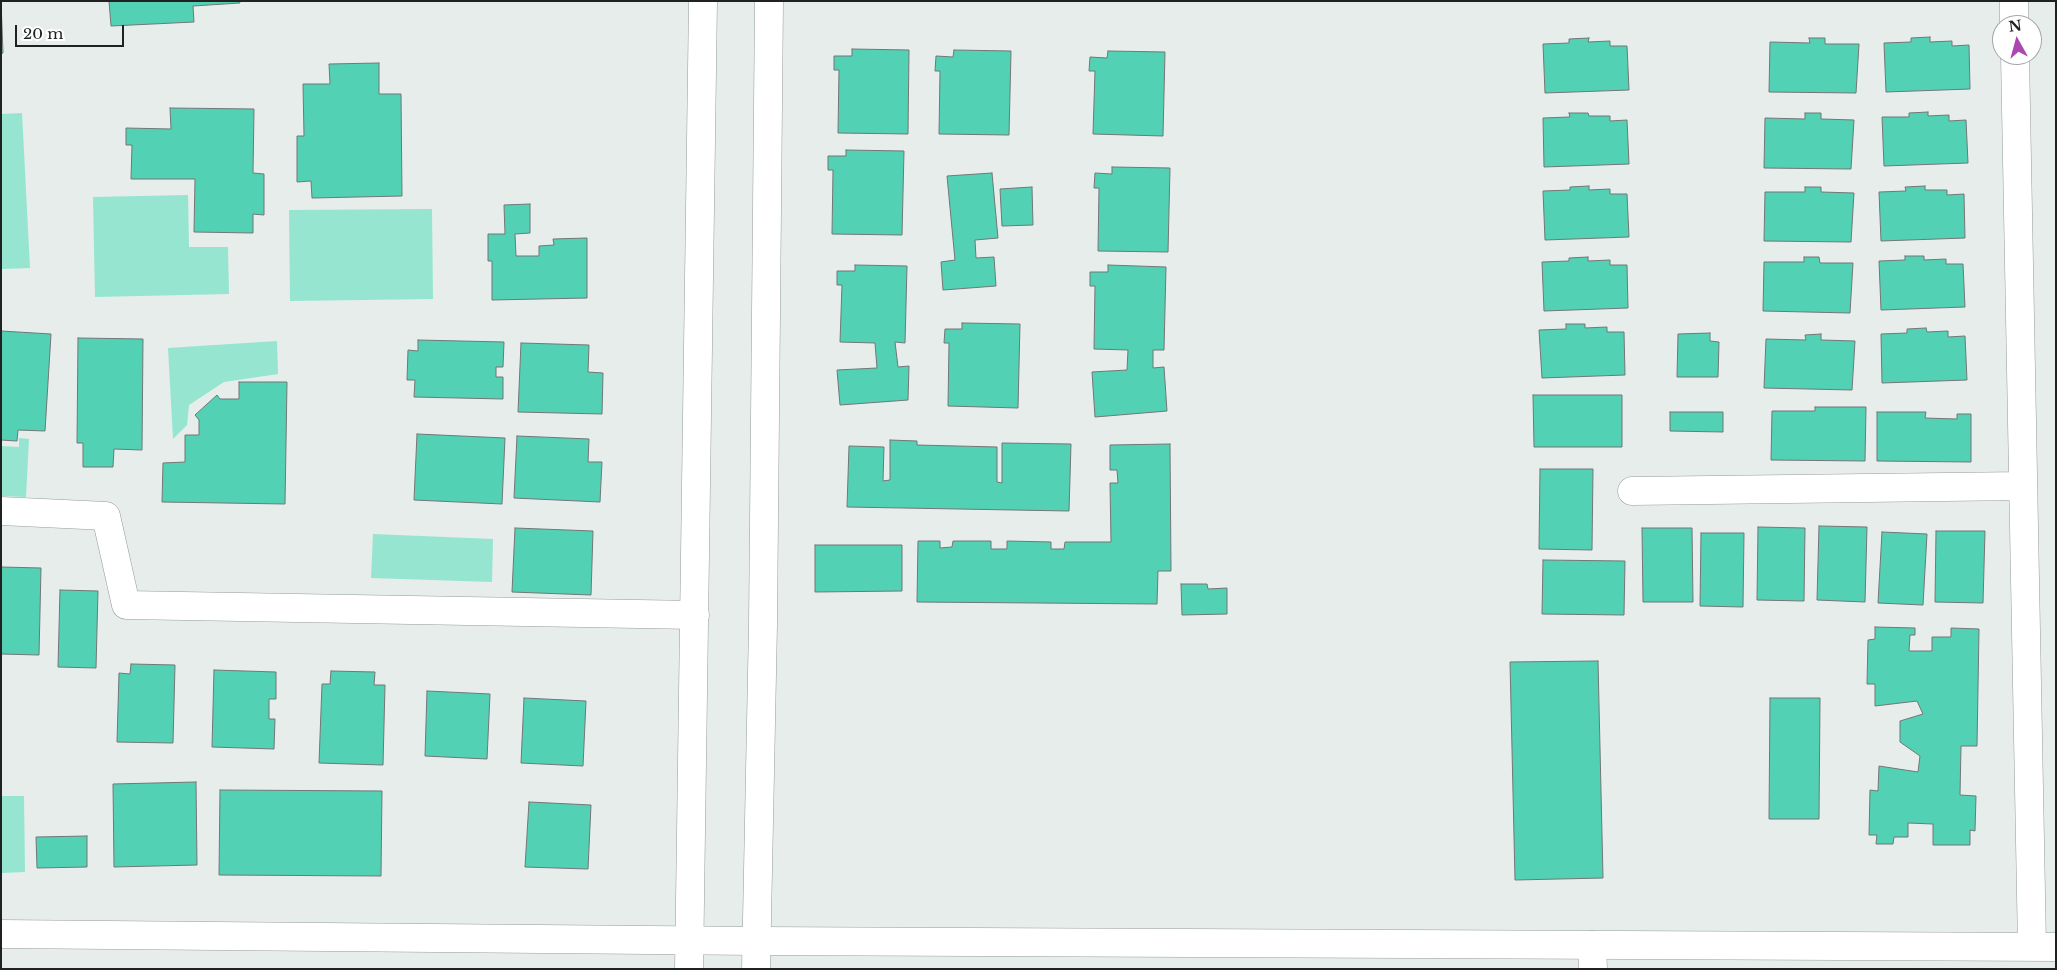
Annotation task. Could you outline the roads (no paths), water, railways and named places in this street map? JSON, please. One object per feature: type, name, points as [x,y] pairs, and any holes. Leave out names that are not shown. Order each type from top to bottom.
[{"type":"street","points":[[689,969],[704,1]]},
{"type":"street","points":[[756,969],[763,604],[769,1]]},
{"type":"street","points":[[2014,1],[2014,15]]},
{"type":"street","points":[[1,934],[690,940],[1592,957],[2044,946],[2023,486],[2015,65]]},
{"type":"street","points":[[1632,491],[2023,486]]},
{"type":"street","points":[[1,511],[106,516],[126,605],[695,615]]}]
